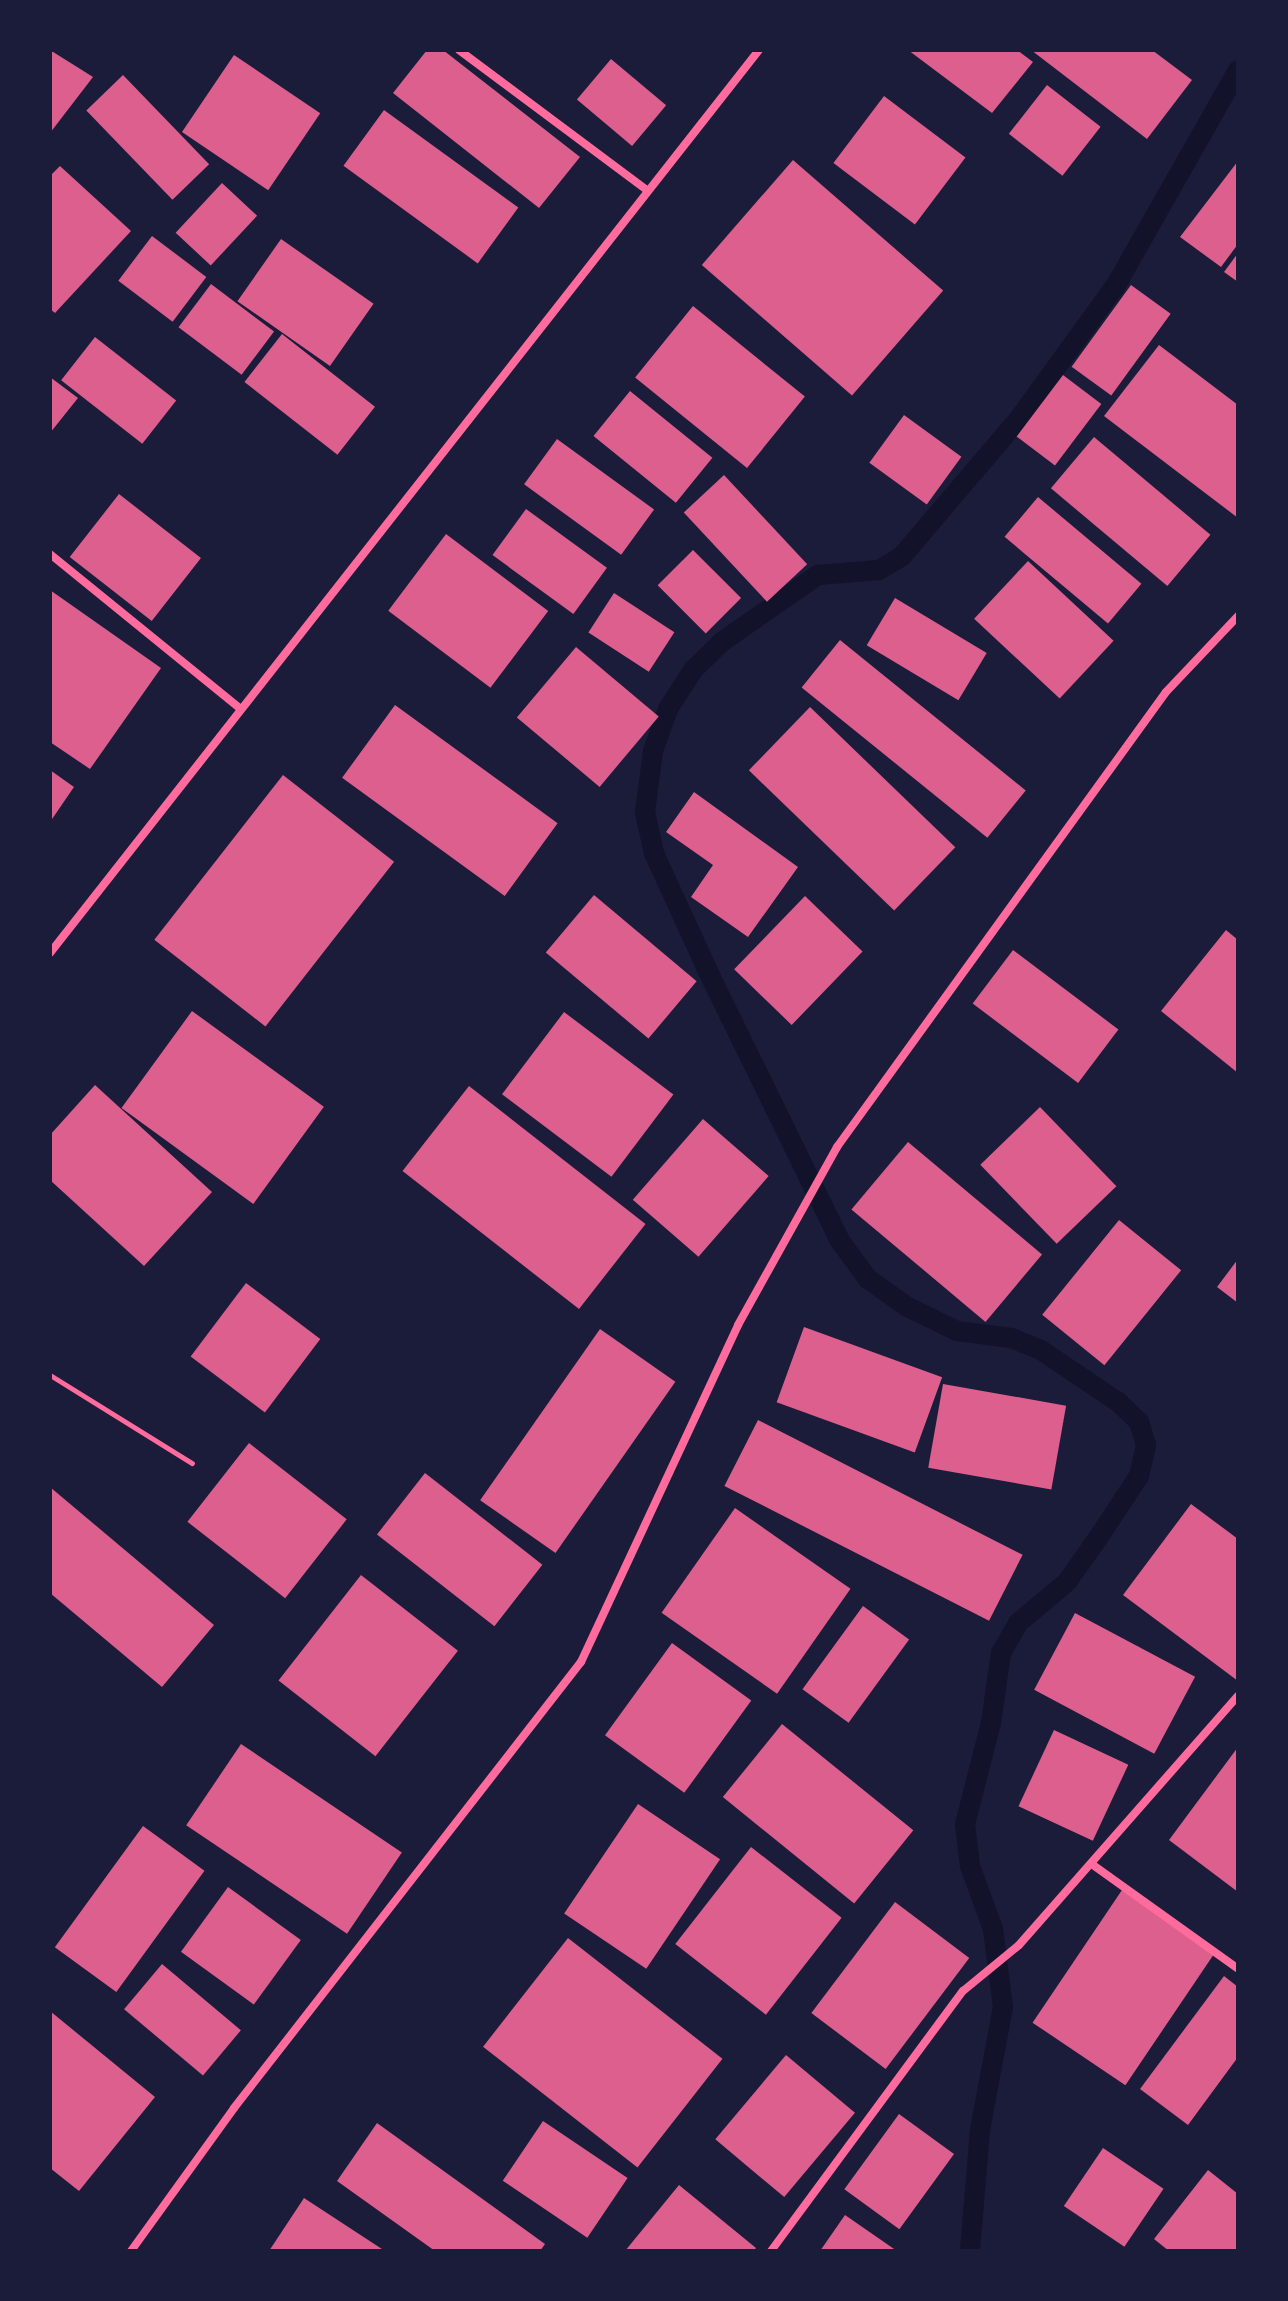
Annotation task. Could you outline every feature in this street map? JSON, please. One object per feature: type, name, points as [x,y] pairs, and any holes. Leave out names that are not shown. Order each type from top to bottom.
[{"type":"street","points":[[459,50],[647,190]]},
{"type":"street","points":[[50,953],[759,50]]},
{"type":"street","points":[[50,554],[241,709]]},
{"type":"street","points":[[131,2251],[234,2108],[581,1662],[738,1325],[803,1201],[837,1147],[1166,692],[1238,616]]},
{"type":"street","points":[[771,2251],[963,1991],[1019,1945],[1093,1865],[1238,1696]]},
{"type":"street","points":[[1093,1865],[1238,1969]]},
{"type":"path","points":[[50,1375],[192,1463]]},
{"type":"building","points":[[50,50],[93,77],[50,133]]},
{"type":"building","points":[[427,50],[443,50],[580,157],[539,208],[393,93]]},
{"type":"building","points":[[908,50],[1017,50],[1033,62],[992,113]]},
{"type":"building","points":[[1031,50],[1152,50],[1192,80],[1147,139]]},
{"type":"building","points":[[234,55],[320,113],[268,190],[182,132]]},
{"type":"building","points":[[611,59],[666,105],[632,146],[577,100]]},
{"type":"building","points":[[123,75],[209,164],[172,200],[86,110]]},
{"type":"building","points":[[1047,85],[1101,127],[1062,176],[1009,134]]},
{"type":"building","points":[[884,96],[965,157],[915,224],[833,163]]},
{"type":"building","points":[[384,110],[518,208],[478,263],[343,166]]},
{"type":"building","points":[[793,160],[943,291],[852,395],[702,265]]},
{"type":"building","points":[[1238,161],[1238,244],[1221,267],[1180,237]]},
{"type":"building","points":[[60,166],[131,231],[55,313],[50,309],[50,176]]},
{"type":"building","points":[[222,183],[257,216],[211,265],[176,233]]},
{"type":"building","points":[[152,236],[206,277],[173,322],[118,281]]},
{"type":"building","points":[[281,239],[374,304],[330,366],[237,301]]},
{"type":"building","points":[[1238,253],[1238,282],[1224,272]]},
{"type":"building","points":[[211,284],[274,332],[242,375],[179,327]]},
{"type":"building","points":[[1131,285],[1171,314],[1111,396],[1072,367]]},
{"type":"building","points":[[693,306],[805,397],[747,468],[635,377]]},
{"type":"building","points":[[282,334],[375,407],[337,455],[244,382]]},
{"type":"building","points":[[95,337],[176,400],[142,444],[61,380]]},
{"type":"building","points":[[1159,345],[1238,405],[1238,518],[1104,416]]},
{"type":"building","points":[[1063,375],[1101,404],[1055,465],[1017,436]]},
{"type":"building","points":[[50,377],[78,398],[50,433]]},
{"type":"building","points":[[630,391],[712,458],[676,503],[593,436]]},
{"type":"building","points":[[904,415],[961,457],[927,504],[869,463]]},
{"type":"building","points":[[1094,437],[1210,535],[1167,586],[1051,488]]},
{"type":"building","points":[[557,439],[654,510],[621,555],[524,484]]},
{"type":"building","points":[[724,475],[807,564],[767,602],[684,513]]},
{"type":"building","points":[[119,494],[201,558],[152,621],[70,557]]},
{"type":"building","points":[[1038,497],[1141,584],[1108,624],[1005,537]]},
{"type":"building","points":[[526,509],[607,568],[573,614],[492,555]]},
{"type":"building","points":[[446,534],[548,611],[490,688],[388,611]]},
{"type":"building","points":[[693,550],[741,598],[706,633],[658,585]]},
{"type":"building","points":[[1028,561],[1114,641],[1060,699],[974,619]]},
{"type":"building","points":[[50,590],[161,668],[90,769],[50,742]]},
{"type":"building","points":[[614,593],[674,632],[649,672],[588,632]]},
{"type":"building","points":[[895,598],[987,653],[958,700],[867,645]]},
{"type":"building","points":[[840,640],[1026,790],[987,838],[802,687]]},
{"type":"building","points":[[576,647],[659,716],[600,787],[517,717]]},
{"type":"building","points":[[395,705],[558,823],[505,896],[342,778]]},
{"type":"building","points":[[810,707],[955,847],[894,911],[749,770]]},
{"type":"building","points":[[50,770],[74,787],[50,822]]},
{"type":"building","points":[[283,775],[394,862],[265,1027],[154,940]]},
{"type":"building","points":[[694,792],[798,867],[748,937],[691,897],[713,865],[666,832]]},
{"type":"building","points":[[594,895],[697,981],[648,1039],[546,952]]},
{"type":"building","points":[[805,896],[863,952],[792,1025],[734,969]]},
{"type":"building","points":[[1226,930],[1238,940],[1238,1073],[1161,1011]]},
{"type":"building","points":[[1013,950],[1118,1029],[1078,1083],[973,1004]]},
{"type":"building","points":[[192,1011],[324,1107],[253,1204],[121,1108]]},
{"type":"building","points":[[564,1012],[673,1094],[611,1177],[502,1094]]},
{"type":"building","points":[[95,1085],[212,1192],[144,1266],[50,1180],[50,1135]]},
{"type":"building","points":[[469,1086],[646,1224],[579,1309],[403,1171]]},
{"type":"building","points":[[1040,1107],[1116,1186],[1057,1244],[980,1165]]},
{"type":"building","points":[[703,1119],[769,1176],[698,1257],[633,1200]]},
{"type":"building","points":[[908,1142],[1042,1254],[985,1322],[851,1209]]},
{"type":"building","points":[[1119,1220],[1181,1270],[1104,1365],[1042,1315]]},
{"type":"building","points":[[1238,1259],[1238,1303],[1217,1287]]},
{"type":"building","points":[[246,1283],[320,1339],[265,1412],[191,1356]]},
{"type":"building","points":[[804,1327],[942,1377],[915,1452],[777,1402]]},
{"type":"building","points":[[600,1329],[675,1382],[555,1553],[480,1500]]},
{"type":"building","points":[[943,1384],[1066,1406],[1051,1489],[928,1468]]},
{"type":"building","points":[[758,1420],[1023,1555],[989,1621],[724,1486]]},
{"type":"building","points":[[249,1443],[347,1519],[285,1598],[187,1522]]},
{"type":"building","points":[[425,1473],[542,1565],[494,1626],[377,1534]]},
{"type":"building","points":[[50,1487],[214,1625],[162,1687],[50,1593]]},
{"type":"building","points":[[1191,1504],[1238,1539],[1238,1681],[1123,1595]]},
{"type":"building","points":[[735,1508],[851,1589],[777,1694],[662,1613]]},
{"type":"building","points":[[361,1575],[458,1651],[375,1756],[279,1681]]},
{"type":"building","points":[[863,1606],[909,1640],[849,1723],[802,1689]]},
{"type":"building","points":[[1075,1613],[1195,1677],[1154,1754],[1034,1690]]},
{"type":"building","points":[[672,1643],[751,1701],[684,1793],[605,1735]]},
{"type":"building","points":[[782,1724],[913,1830],[854,1903],[723,1797]]},
{"type":"building","points":[[1054,1730],[1128,1765],[1093,1841],[1019,1806]]},
{"type":"building","points":[[241,1744],[402,1852],[347,1934],[186,1825]]},
{"type":"building","points":[[1238,1747],[1238,1892],[1169,1840]]},
{"type":"building","points":[[638,1804],[720,1859],[646,1969],[564,1913]]},
{"type":"building","points":[[143,1826],[204,1871],[116,1992],[55,1947]]},
{"type":"building","points":[[751,1847],[842,1918],[766,2015],[675,1944]]},
{"type":"building","points":[[228,1887],[301,1940],[254,2005],[181,1952]]},
{"type":"building","points":[[1122,1890],[1215,1953],[1125,2085],[1033,2023]]},
{"type":"building","points":[[895,1902],[969,1958],[886,2069],[811,2013]]},
{"type":"building","points":[[568,1938],[722,2059],[637,2167],[483,2047]]},
{"type":"building","points":[[162,1964],[241,2030],[203,2075],[124,2009]]},
{"type":"building","points":[[1224,1976],[1238,1987],[1238,2057],[1188,2125],[1140,2089]]},
{"type":"building","points":[[50,2011],[155,2097],[79,2191],[50,2168]]},
{"type":"building","points":[[786,2055],[855,2113],[784,2197],[715,2139]]},
{"type":"building","points":[[899,2114],[954,2154],[899,2229],[844,2189]]},
{"type":"building","points":[[543,2121],[628,2178],[587,2238],[503,2181]]},
{"type":"building","points":[[377,2123],[545,2244],[540,2251],[435,2251],[337,2181]]},
{"type":"building","points":[[1103,2148],[1164,2189],[1124,2247],[1064,2206]]},
{"type":"building","points":[[1208,2170],[1238,2194],[1238,2251],[1169,2251],[1154,2239]]},
{"type":"building","points":[[679,2185],[756,2248],[754,2251],[625,2251]]},
{"type":"building","points":[[304,2198],[385,2251],[269,2251]]},
{"type":"building","points":[[845,2215],[897,2251],[820,2251]]},
{"type":"waterway","points":[[970,2251],[980,2130],[1003,2007],[993,1929],[970,1866],[965,1824],[991,1723],[1001,1653],[1018,1623],[1067,1582],[1098,1538],[1139,1476],[1146,1445],[1139,1422],[1118,1402],[1041,1350],[1011,1338],[957,1331],[906,1306],[868,1279],[840,1241],[707,969],[654,853],[645,812],[653,751],[668,709],[693,670],[723,641],[818,575],[879,570],[902,556],[1021,416],[1116,285],[1238,70]]}]
